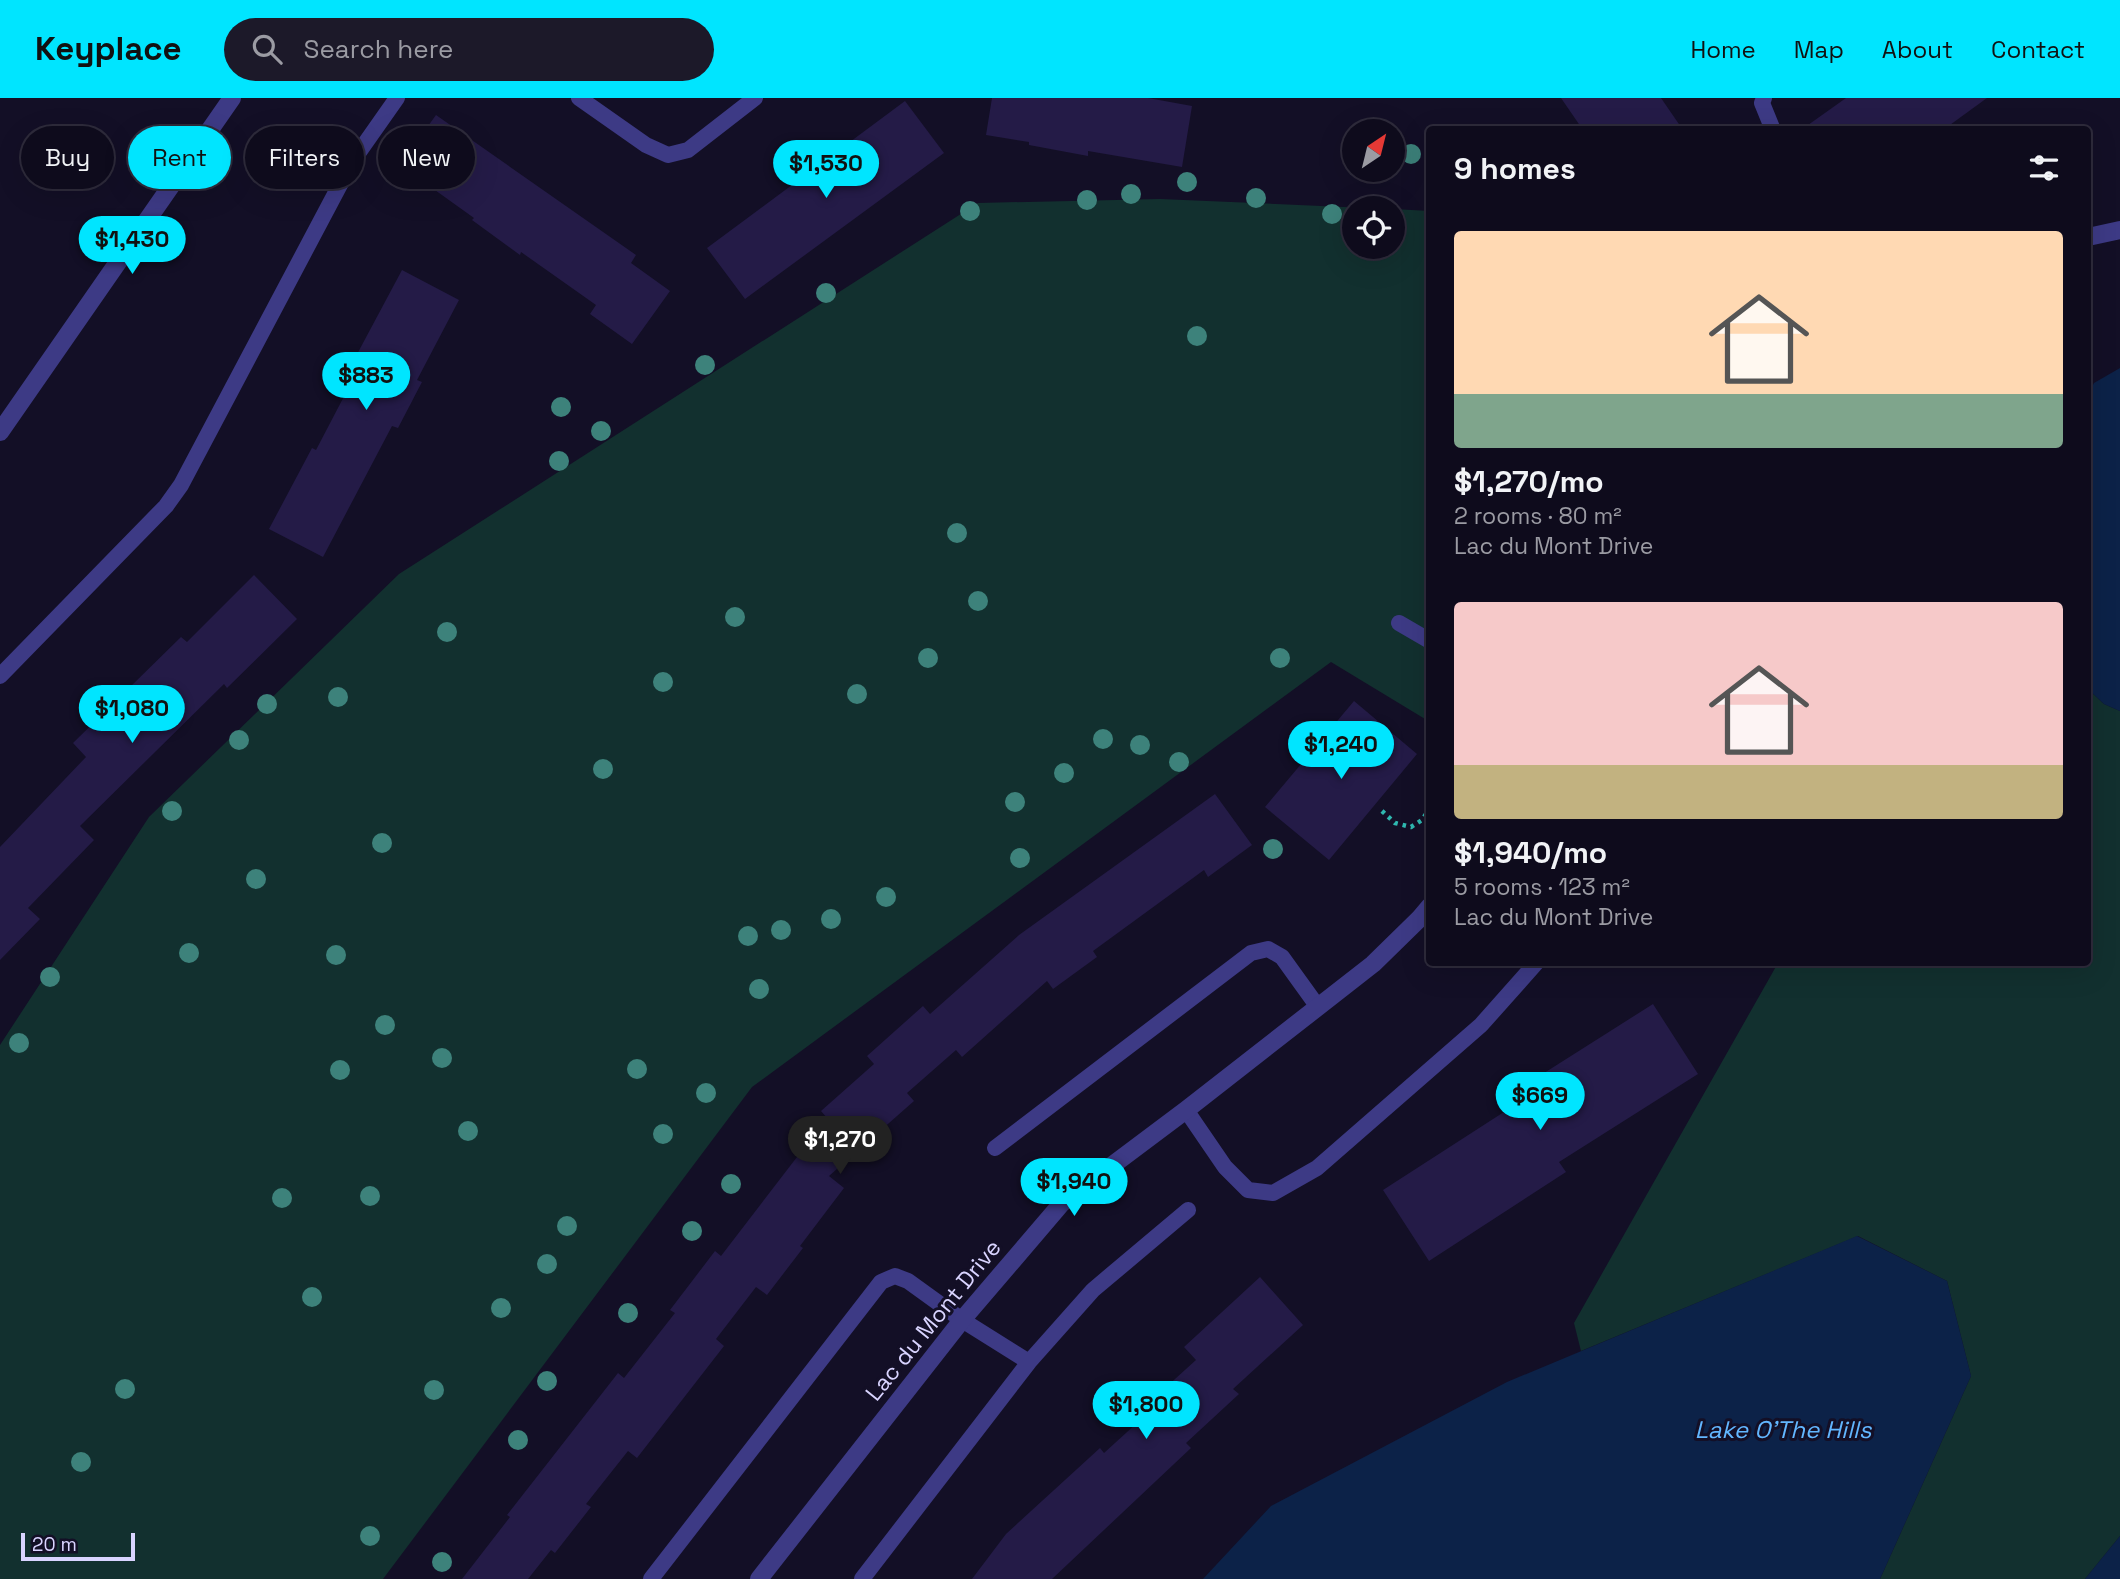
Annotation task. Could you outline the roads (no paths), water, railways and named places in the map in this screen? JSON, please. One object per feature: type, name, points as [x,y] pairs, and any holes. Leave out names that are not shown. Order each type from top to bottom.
[{"type":"street","points":[[0,432],[232,98]]},
{"type":"street","points":[[2091,236],[2120,230]]},
{"type":"street","name":"Lac du Mont Drive","points":[[759,1579],[962,1320],[1062,1203],[1373,964],[1426,911]]},
{"type":"lane","points":[[0,677],[166,506],[181,485],[352,162],[397,98]]},
{"type":"lane","points":[[579,98],[646,145],[668,155],[688,150],[755,98]]},
{"type":"lane","points":[[1764,98],[1762,103],[1771,126]]},
{"type":"lane","points":[[1399,622],[1426,639]]},
{"type":"lane","points":[[995,1148],[1251,953],[1268,949],[1282,957],[1318,1007]]},
{"type":"lane","points":[[1186,1110],[1224,1167],[1248,1190],[1273,1193],[1317,1168],[1482,1025],[1534,966]]},
{"type":"lane","points":[[862,1579],[1029,1362],[1093,1290],[1188,1210]]},
{"type":"lane","points":[[651,1579],[881,1282],[895,1276],[908,1281],[962,1320],[1029,1362]]},
{"type":"water","points":[[2120,368],[2120,711],[2104,704],[2091,692],[2091,389],[2094,383]]},
{"type":"water","name":"Lake O'The Hills","points":[[1857,1236],[1947,1281],[1971,1376],[1880,1579],[1203,1579],[1271,1506],[1507,1382]]},
{"type":"water","points":[[2120,1536],[2120,1579],[2085,1579]]}]
